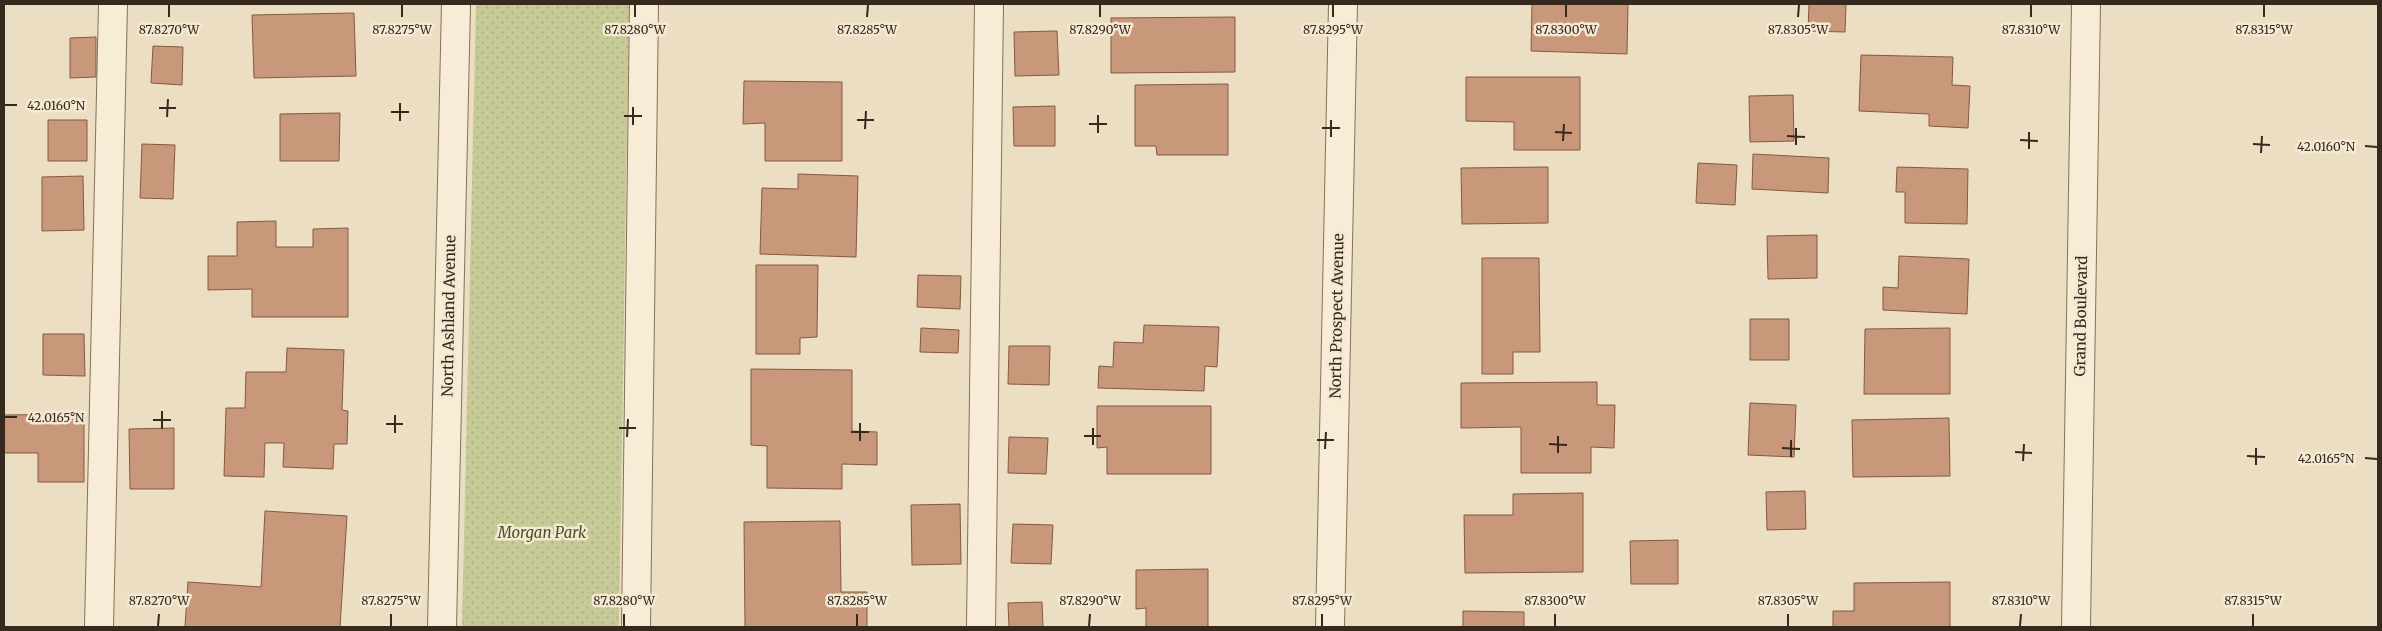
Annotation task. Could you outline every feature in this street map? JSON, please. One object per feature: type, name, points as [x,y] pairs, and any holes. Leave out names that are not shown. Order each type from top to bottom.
[{"type":"street","points":[[99,627],[113,4]]},
{"type":"street","name":"North Ashland Avenue","points":[[442,627],[456,4]]},
{"type":"street","points":[[636,627],[644,4]]},
{"type":"street","points":[[981,627],[989,4]]},
{"type":"street","name":"North Prospect Avenue","points":[[1330,627],[1343,4]]},
{"type":"street","name":"Grand Boulevard","points":[[2076,627],[2086,4]]},
{"type":"green space","name":"Morgan Park","points":[[476,4],[629,4],[619,627],[462,627]]},
{"type":"building","points":[[1532,4],[1628,4],[1627,54],[1531,51]]},
{"type":"building","points":[[1809,4],[1846,4],[1845,32],[1808,31]]},
{"type":"building","points":[[354,13],[356,76],[254,78],[252,15]]},
{"type":"building","points":[[1235,17],[1235,72],[1111,73],[1111,18]]},
{"type":"building","points":[[1057,31],[1059,75],[1015,76],[1014,32]]},
{"type":"building","points":[[96,37],[96,77],[70,78],[70,38]]},
{"type":"building","points":[[153,46],[183,47],[182,85],[151,83]]},
{"type":"building","points":[[1861,55],[1953,57],[1952,85],[1970,86],[1968,128],[1929,126],[1929,114],[1859,111]]},
{"type":"building","points":[[1466,77],[1580,77],[1580,150],[1514,150],[1514,122],[1466,121]]},
{"type":"building","points":[[744,81],[842,82],[842,161],[765,161],[765,123],[743,124]]},
{"type":"building","points":[[1228,84],[1228,155],[1157,155],[1156,146],[1135,146],[1135,85]]},
{"type":"building","points":[[1793,95],[1794,141],[1750,142],[1749,96]]},
{"type":"building","points":[[1055,106],[1055,146],[1014,146],[1013,107]]},
{"type":"building","points":[[340,113],[339,161],[280,161],[280,114]]},
{"type":"building","points":[[48,120],[87,120],[87,161],[48,161]]},
{"type":"building","points":[[142,144],[175,145],[173,199],[140,198]]},
{"type":"building","points":[[1753,154],[1829,158],[1828,193],[1752,189]]},
{"type":"building","points":[[1698,163],[1737,165],[1735,205],[1696,203]]},
{"type":"building","points":[[1548,167],[1548,223],[1462,224],[1461,168]]},
{"type":"building","points":[[1897,167],[1968,169],[1967,224],[1905,223],[1905,192],[1896,192]]},
{"type":"building","points":[[798,174],[858,176],[856,257],[760,254],[762,188],[798,189]]},
{"type":"building","points":[[83,176],[84,230],[42,231],[42,177]]},
{"type":"building","points":[[276,221],[276,247],[313,247],[313,229],[348,228],[348,317],[252,317],[252,289],[208,290],[208,256],[237,256],[237,222]]},
{"type":"building","points":[[1817,235],[1817,278],[1768,279],[1767,236]]},
{"type":"building","points":[[1899,256],[1969,259],[1967,314],[1883,310],[1883,287],[1898,288]]},
{"type":"building","points":[[1482,258],[1539,258],[1540,352],[1513,352],[1513,374],[1482,374]]},
{"type":"building","points":[[756,265],[818,265],[817,337],[800,338],[800,354],[756,354]]},
{"type":"building","points":[[918,275],[961,276],[960,309],[917,307]]},
{"type":"building","points":[[1750,319],[1789,319],[1789,360],[1750,360]]},
{"type":"building","points":[[1144,325],[1219,327],[1217,367],[1205,366],[1204,391],[1098,388],[1099,366],[1113,367],[1114,342],[1143,343]]},
{"type":"building","points":[[921,328],[959,330],[958,353],[920,352]]},
{"type":"building","points":[[1950,328],[1950,394],[1864,394],[1865,329]]},
{"type":"building","points":[[43,334],[84,334],[85,376],[43,375]]},
{"type":"building","points":[[1009,346],[1050,346],[1049,385],[1008,384]]},
{"type":"building","points":[[287,348],[344,350],[342,410],[348,411],[347,444],[334,444],[333,469],[283,467],[284,443],[265,443],[264,477],[224,476],[226,408],[245,408],[246,372],[286,372]]},
{"type":"building","points":[[751,369],[852,370],[852,431],[877,432],[877,465],[842,464],[842,489],[767,488],[767,446],[751,445]]},
{"type":"building","points":[[1597,382],[1597,405],[1615,405],[1614,448],[1591,447],[1591,473],[1521,473],[1521,427],[1461,428],[1461,383]]},
{"type":"building","points":[[1750,403],[1796,405],[1794,457],[1748,455]]},
{"type":"building","points":[[1097,406],[1211,406],[1211,474],[1107,474],[1107,447],[1097,448]]},
{"type":"building","points":[[84,414],[84,482],[38,482],[38,453],[4,453],[4,415]]},
{"type":"building","points":[[1949,418],[1950,476],[1853,477],[1852,420]]},
{"type":"building","points":[[174,428],[174,489],[130,489],[129,429]]},
{"type":"building","points":[[1009,437],[1048,438],[1046,474],[1008,473]]},
{"type":"building","points":[[1805,491],[1806,529],[1767,530],[1766,492]]},
{"type":"building","points":[[1583,493],[1583,572],[1465,573],[1464,515],[1513,515],[1513,494]]},
{"type":"building","points":[[960,504],[961,564],[912,565],[911,505]]},
{"type":"building","points":[[265,511],[347,516],[340,627],[185,627],[188,582],[261,587]]},
{"type":"building","points":[[840,521],[841,592],[867,592],[867,627],[745,627],[744,522]]},
{"type":"building","points":[[1013,524],[1053,525],[1051,564],[1011,563]]},
{"type":"building","points":[[1678,540],[1678,584],[1631,584],[1630,541]]},
{"type":"building","points":[[1208,569],[1208,627],[1146,627],[1146,608],[1136,609],[1136,570]]},
{"type":"building","points":[[1950,582],[1950,627],[1833,627],[1833,611],[1854,611],[1854,583]]},
{"type":"building","points":[[1042,602],[1043,627],[1009,627],[1008,603]]},
{"type":"building","points":[[1463,611],[1524,612],[1524,627],[1463,627]]}]
